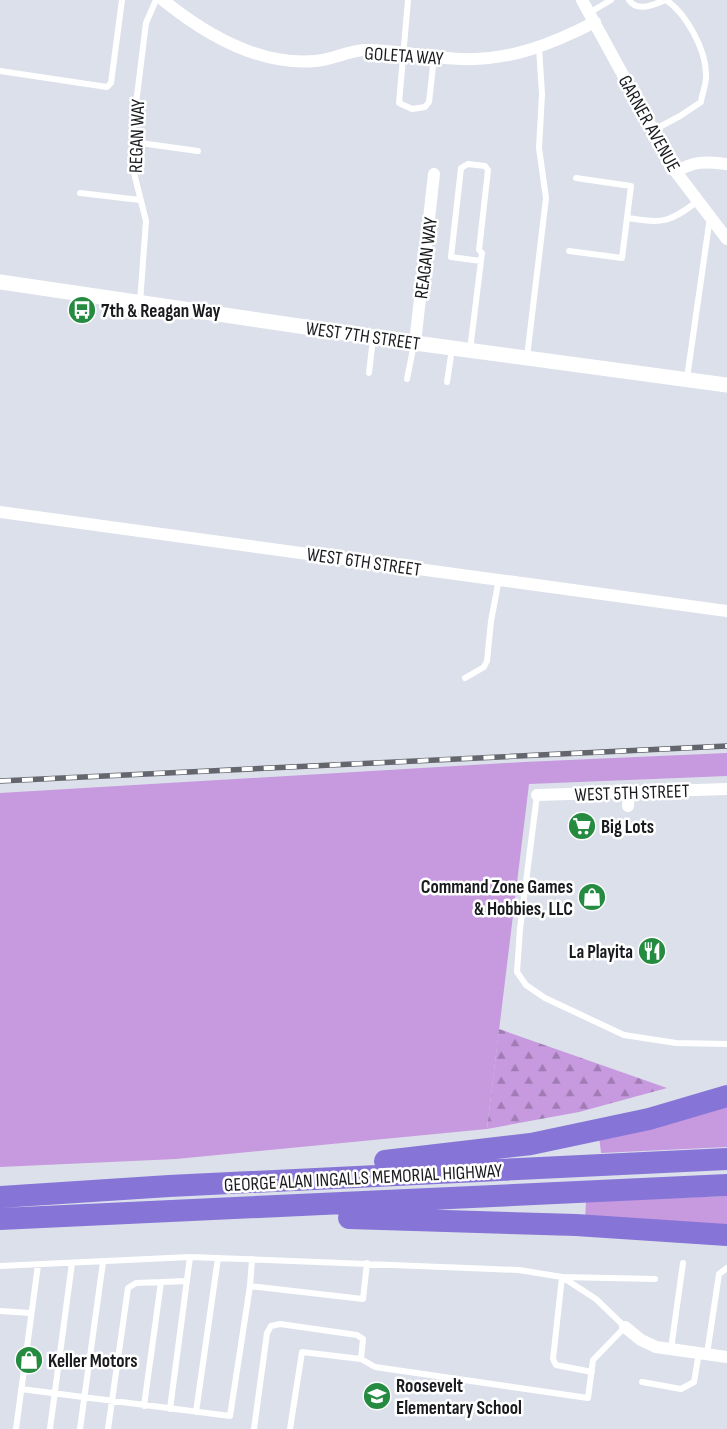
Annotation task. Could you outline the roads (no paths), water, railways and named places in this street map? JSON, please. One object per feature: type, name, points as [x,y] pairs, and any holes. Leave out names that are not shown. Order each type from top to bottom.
[{"type":"highway","points":[[169,1186],[531,1144],[648,1118],[727,1096]]},
{"type":"highway","name":"GEORGE ALAN INGALLS MEMORIAL HIGHWAY","points":[[0,1197],[169,1186],[727,1159]]},
{"type":"highway","name":"GEORGE ALAN INGALLS MEMORIAL HIGHWAY","points":[[0,1219],[175,1210],[380,1203],[727,1185]]},
{"type":"highway","points":[[175,1210],[576,1225],[727,1235]]},
{"type":"street","name":"GOLETA WAY","points":[[163,0],[192,22],[246,51],[270,58],[315,61],[364,50],[434,57],[486,59],[540,48],[592,17]]},
{"type":"street","name":"GARNER AVENUE","points":[[582,0],[676,172],[727,239]]},
{"type":"street","points":[[676,172],[688,164],[699,161],[727,164]]},
{"type":"street","name":"REAGAN WAY","points":[[415,343],[434,174]]},
{"type":"street","name":"WEST 7TH STREET","points":[[0,282],[415,343],[727,385]]},
{"type":"street","name":"WEST 6TH STREET","points":[[0,512],[727,610]]},
{"type":"street","name":"WEST 5TH STREET","points":[[537,795],[727,789]]},
{"type":"street","points":[[628,806],[629,792]]},
{"type":"street","points":[[625,1327],[641,1340],[656,1346],[727,1357]]},
{"type":"lane","points":[[0,71],[107,87],[110,83],[122,0]]},
{"type":"lane","name":"REGAN WAY","points":[[140,303],[146,221],[133,170],[133,142],[146,22],[156,0]]},
{"type":"lane","points":[[408,0],[399,103],[412,109],[425,107],[429,102],[434,57]]},
{"type":"lane","points":[[592,17],[611,0]]},
{"type":"lane","points":[[629,0],[632,4],[644,8],[666,0],[674,6],[701,46],[706,75],[701,102],[652,131]]},
{"type":"lane","points":[[527,358],[546,198],[539,148],[542,94],[540,48]]},
{"type":"lane","points":[[133,142],[198,151]]},
{"type":"lane","points":[[470,350],[482,253],[479,250],[488,170],[485,166],[468,164],[461,168],[451,257],[481,261]]},
{"type":"lane","points":[[569,251],[622,258],[631,186],[576,178]]},
{"type":"lane","points":[[80,193],[140,200]]},
{"type":"lane","points":[[627,218],[659,222],[678,216],[698,201]]},
{"type":"lane","points":[[687,380],[710,216]]},
{"type":"lane","points":[[369,373],[373,336]]},
{"type":"lane","points":[[407,379],[415,343]]},
{"type":"lane","points":[[447,382],[452,348]]},
{"type":"lane","points":[[465,678],[484,667],[487,661],[491,621],[499,579]]},
{"type":"lane","points":[[537,795],[520,929],[517,972],[526,985],[552,1002],[624,1035],[676,1043],[727,1044]]},
{"type":"lane","points":[[170,1409],[190,1257]]},
{"type":"lane","points":[[0,1266],[190,1257],[518,1270],[562,1278],[655,1279]]},
{"type":"lane","points":[[196,1412],[218,1258]]},
{"type":"lane","points":[[21,1389],[230,1416],[250,1286],[252,1259]]},
{"type":"lane","points":[[80,1429],[103,1262]]},
{"type":"lane","points":[[50,1429],[72,1263]]},
{"type":"lane","points":[[250,1286],[363,1299],[367,1263]]},
{"type":"lane","points":[[671,1349],[683,1263]]},
{"type":"lane","points":[[16,1429],[38,1264]]},
{"type":"lane","points":[[642,1382],[681,1389],[694,1382],[703,1353],[719,1274],[727,1268]]},
{"type":"lane","points":[[290,1429],[302,1352],[361,1359],[374,1367],[588,1398],[593,1360],[625,1327],[596,1299],[562,1278]]},
{"type":"lane","points":[[562,1278],[553,1359],[556,1365],[592,1372]]},
{"type":"lane","points":[[108,1429],[128,1288],[136,1283],[187,1281]]},
{"type":"lane","points":[[144,1406],[161,1282]]},
{"type":"lane","points":[[0,1311],[31,1313]]},
{"type":"lane","points":[[254,1429],[267,1333],[271,1326],[280,1324],[357,1335],[363,1339],[361,1359]]},
{"type":"railway","points":[[0,781],[727,746]]},
{"type":"place","name":"7th & Reagan Way","points":[[82,310]]},
{"type":"place","name":"Big Lots","points":[[582,826]]},
{"type":"place","name":"Command Zone Games & Hobbies, LLC","points":[[592,897]]},
{"type":"place","name":"La Playita","points":[[652,951]]},
{"type":"place","name":"Keller Motors","points":[[29,1360]]},
{"type":"place","name":"Roosevelt Elementary School","points":[[377,1396]]}]
